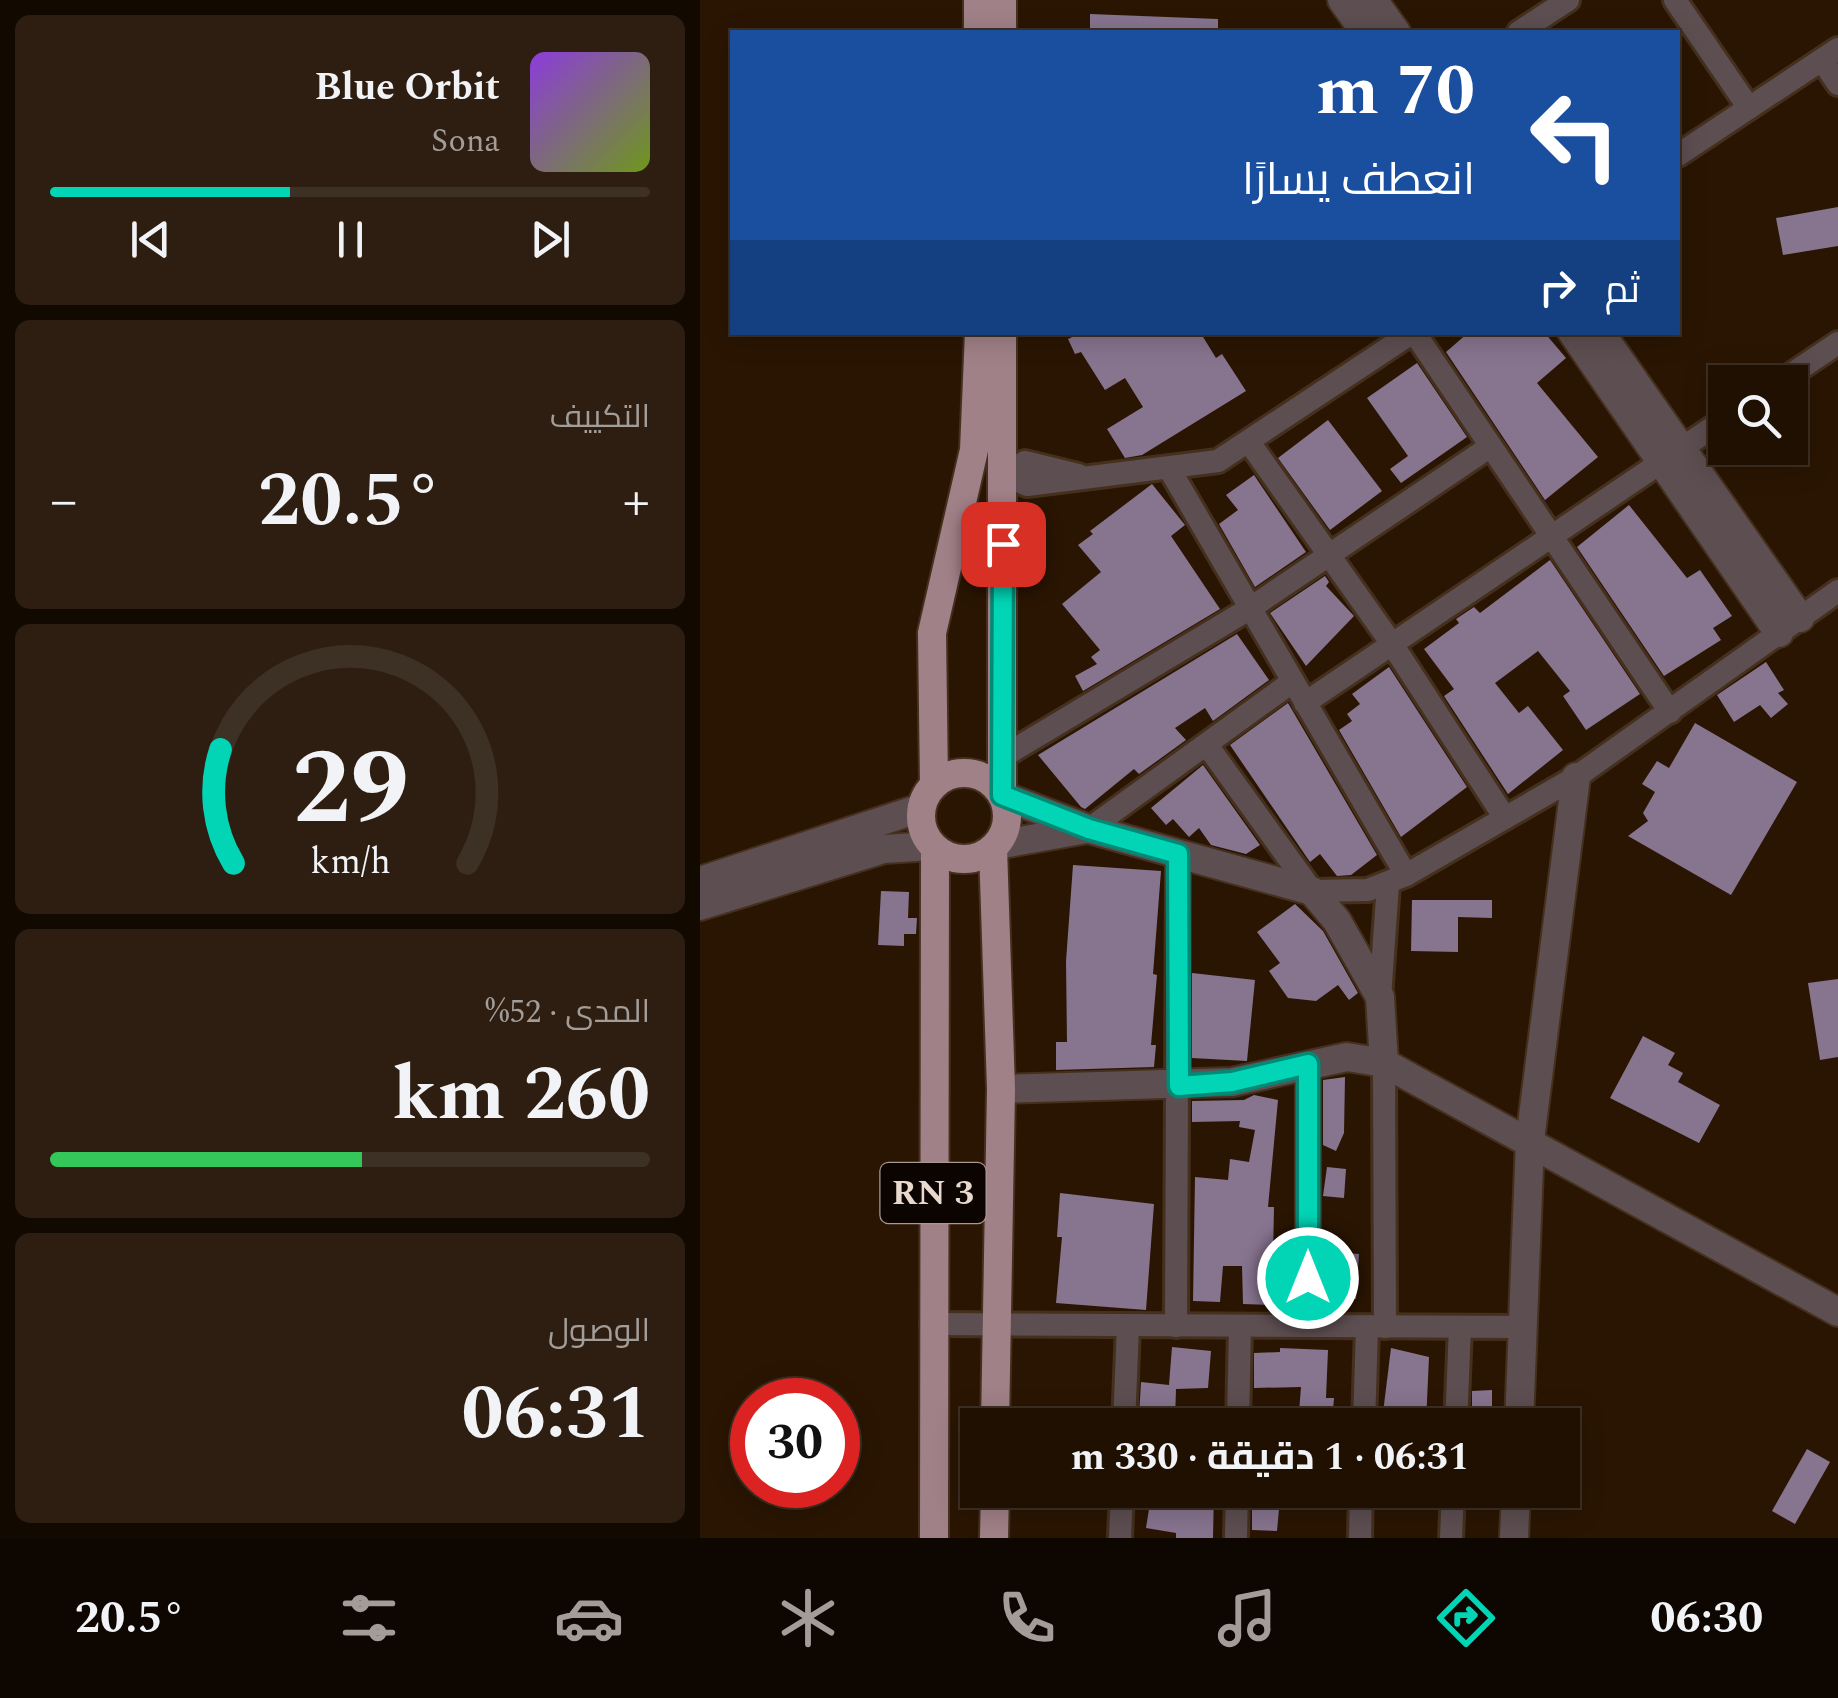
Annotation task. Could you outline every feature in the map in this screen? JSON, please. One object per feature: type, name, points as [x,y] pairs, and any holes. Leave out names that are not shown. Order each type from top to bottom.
[{"type":"main road","points":[[978,0],[978,30]]},
{"type":"main road","points":[[1002,0],[1002,30]]},
{"type":"main road","points":[[979,335],[979,401],[970,474],[932,632],[927,796],[922,828],[934,847],[946,856],[970,859],[995,847],[1008,821],[1002,795],[1002,335]]},
{"type":"main road","points":[[970,474],[1003,474]]},
{"type":"main road","points":[[927,796],[945,777],[970,773],[983,777],[1002,795]]},
{"type":"main road","name":"RN 3","points":[[934,847],[934,1538]]},
{"type":"main road","name":"RN 3","points":[[995,847],[1000,1089],[996,1408]]},
{"type":"main road","points":[[994,1508],[994,1538]]},
{"type":"street","points":[[1342,0],[1364,30]]},
{"type":"street","points":[[1374,0],[1395,30]]},
{"type":"street","points":[[1522,30],[1568,0]]},
{"type":"street","points":[[1675,0],[1749,108]]},
{"type":"street","points":[[1680,154],[1830,55],[1838,84]]},
{"type":"street","points":[[1003,474],[1025,462],[1078,475],[1170,470],[1218,461],[1408,335]]},
{"type":"street","points":[[1415,335],[1670,712]]},
{"type":"street","points":[[1574,335],[1671,456],[1790,625]]},
{"type":"street","points":[[1602,335],[1671,456]]},
{"type":"street","points":[[1806,365],[1838,344]]},
{"type":"street","points":[[1305,703],[1708,431]]},
{"type":"street","points":[[1248,442],[1392,644],[1505,818]]},
{"type":"street","points":[[1002,756],[1249,609],[1488,448]]},
{"type":"street","points":[[1170,470],[1305,703],[1397,880],[1380,997],[1384,1063],[1376,1327],[1366,1408]]},
{"type":"street","points":[[1002,795],[1089,829],[1312,891],[1347,892],[1397,880],[1576,778],[1790,625],[1835,601]]},
{"type":"street","points":[[995,847],[1089,829],[1292,682]]},
{"type":"street","points":[[1206,744],[1337,921],[1380,997]]},
{"type":"street","points":[[1519,1408],[1530,1140],[1576,778]]},
{"type":"street","points":[[700,881],[927,796]]},
{"type":"street","points":[[700,906],[884,849],[934,847]]},
{"type":"street","points":[[1176,1326],[1178,854]]},
{"type":"street","points":[[1000,1089],[1232,1082],[1347,1056],[1384,1063],[1838,1312]]},
{"type":"street","points":[[1308,1064],[1308,1278]]},
{"type":"street","points":[[932,1324],[1523,1328]]},
{"type":"street","points":[[1125,1408],[1128,1326]]},
{"type":"street","points":[[1238,1408],[1240,1326]]},
{"type":"street","points":[[1457,1408],[1460,1327]]},
{"type":"street","points":[[1120,1538],[1121,1508]]},
{"type":"street","points":[[1236,1538],[1237,1508]]},
{"type":"street","points":[[1360,1538],[1361,1508]]},
{"type":"street","points":[[1452,1538],[1453,1508]]},
{"type":"street","points":[[1514,1538],[1515,1508]]},
{"type":"building","points":[[1090,14],[1218,19],[1218,30],[1090,30]]},
{"type":"building","points":[[1838,207],[1838,246],[1783,255],[1776,218]]},
{"type":"building","points":[[1077,335],[1202,335],[1216,358],[1222,354],[1246,391],[1142,455],[1125,458],[1107,429],[1143,407],[1125,378],[1105,390],[1081,352],[1075,354],[1068,339]]},
{"type":"building","points":[[1466,335],[1547,335],[1566,358],[1537,383],[1598,457],[1545,500],[1446,352]]},
{"type":"building","points":[[1417,363],[1467,437],[1401,483],[1390,469],[1408,456],[1367,398]]},
{"type":"building","points":[[1328,420],[1382,491],[1330,530],[1278,458]]},
{"type":"building","points":[[1254,475],[1306,552],[1255,587],[1219,524],[1238,510],[1226,495]]},
{"type":"building","points":[[1152,484],[1185,525],[1171,536],[1220,609],[1083,691],[1075,676],[1097,664],[1091,657],[1100,650],[1062,604],[1101,572],[1078,545],[1093,534],[1090,531]]},
{"type":"building","points":[[1629,505],[1687,578],[1700,570],[1732,616],[1713,628],[1721,640],[1664,676],[1577,547]]},
{"type":"building","points":[[1550,560],[1640,694],[1586,730],[1563,696],[1570,691],[1538,651],[1495,683],[1519,713],[1528,706],[1563,750],[1508,794],[1444,696],[1454,689],[1424,649],[1459,623],[1456,619],[1474,607],[1480,613]]},
{"type":"building","points":[[1325,576],[1329,582],[1326,586],[1354,616],[1306,666],[1270,613]]},
{"type":"building","points":[[1237,634],[1269,680],[1213,721],[1205,708],[1175,728],[1186,740],[1139,774],[1134,769],[1085,809],[1081,807],[1038,755]]},
{"type":"building","points":[[1766,662],[1784,690],[1778,693],[1788,704],[1771,718],[1760,705],[1734,722],[1717,695]]},
{"type":"building","points":[[1389,667],[1467,787],[1401,837],[1339,730],[1352,721],[1347,714],[1360,704],[1352,694]]},
{"type":"building","points":[[1288,703],[1377,855],[1351,875],[1337,876],[1320,854],[1310,862],[1230,745]]},
{"type":"building","points":[[1695,723],[1797,782],[1731,895],[1628,836],[1648,821],[1643,813],[1655,792],[1642,784],[1657,761],[1669,768]]},
{"type":"building","points":[[1203,765],[1260,845],[1246,854],[1211,845],[1199,828],[1189,837],[1173,819],[1166,825],[1151,808]]},
{"type":"building","points":[[1073,865],[1161,871],[1153,974],[1157,975],[1151,1045],[1156,1045],[1154,1067],[1056,1070],[1056,1042],[1067,1042],[1066,961]]},
{"type":"building","points":[[881,891],[909,892],[908,918],[917,918],[916,934],[904,934],[904,946],[878,945]]},
{"type":"building","points":[[1412,900],[1492,900],[1492,918],[1458,917],[1458,952],[1411,951]]},
{"type":"building","points":[[1295,904],[1323,931],[1358,993],[1349,1000],[1338,985],[1316,1001],[1288,998],[1269,971],[1280,963],[1257,932]]},
{"type":"building","points":[[1192,973],[1255,980],[1247,1061],[1192,1058]]},
{"type":"building","points":[[1838,979],[1838,1057],[1820,1060],[1808,983]]},
{"type":"building","points":[[1643,1036],[1675,1053],[1668,1065],[1683,1073],[1678,1082],[1720,1105],[1699,1143],[1610,1098]]},
{"type":"building","points":[[1345,1077],[1344,1133],[1336,1151],[1323,1145],[1323,1080]]},
{"type":"building","points":[[1254,1095],[1278,1100],[1268,1207],[1274,1207],[1272,1305],[1243,1304],[1242,1266],[1223,1266],[1220,1302],[1193,1301],[1195,1177],[1228,1180],[1230,1159],[1249,1162],[1255,1130],[1239,1127],[1240,1121],[1192,1122],[1192,1101],[1244,1100]]},
{"type":"building","points":[[1327,1167],[1346,1169],[1344,1198],[1323,1196]]},
{"type":"building","points":[[1060,1193],[1154,1204],[1146,1310],[1056,1303],[1062,1237],[1057,1237]]},
{"type":"building","points":[[1323,1251],[1359,1254],[1356,1299],[1310,1295],[1321,1285]]},
{"type":"building","points":[[1172,1347],[1211,1351],[1208,1388],[1176,1389],[1175,1408],[1139,1408],[1141,1382],[1169,1385]]},
{"type":"building","points":[[1280,1348],[1328,1350],[1326,1398],[1334,1398],[1333,1408],[1299,1408],[1301,1387],[1254,1388],[1254,1353],[1280,1352]]},
{"type":"building","points":[[1391,1348],[1429,1357],[1427,1408],[1384,1408]]},
{"type":"building","points":[[1492,1390],[1492,1408],[1472,1408],[1472,1391]]},
{"type":"building","points":[[1807,1449],[1830,1462],[1795,1524],[1772,1511]]},
{"type":"building","points":[[1149,1508],[1214,1508],[1213,1538],[1176,1538],[1176,1533],[1146,1528]]},
{"type":"building","points":[[1252,1509],[1279,1509],[1277,1531],[1252,1530]]},
{"type":"route","points":[[1003,544],[1002,795],[1089,829],[1178,854],[1179,1086],[1258,1078],[1308,1064],[1308,1278]]}]
